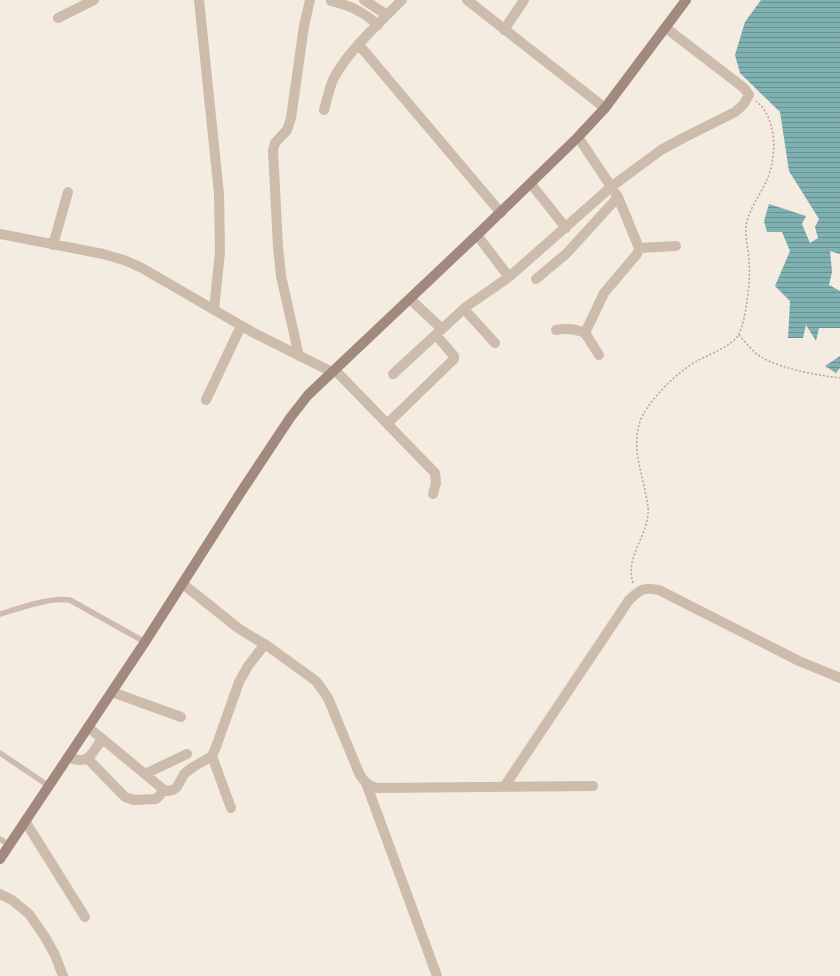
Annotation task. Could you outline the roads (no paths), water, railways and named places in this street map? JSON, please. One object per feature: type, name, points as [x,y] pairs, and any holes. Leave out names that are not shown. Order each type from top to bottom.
[{"type":"main road","points":[[0,859],[183,584],[236,498],[290,418],[308,395],[501,213],[578,137],[605,108],[686,0]]},
{"type":"street","points":[[58,18],[94,0]]},
{"type":"street","points":[[199,0],[219,194],[220,252],[214,310]]},
{"type":"street","points":[[299,356],[281,276],[273,150],[275,143],[287,130],[291,118],[304,26],[310,0]]},
{"type":"street","points":[[364,0],[387,15]]},
{"type":"street","points":[[324,110],[334,80],[343,64],[402,0]]},
{"type":"street","points":[[467,0],[605,108]]},
{"type":"street","points":[[504,30],[524,0]]},
{"type":"street","points":[[332,1],[348,5],[359,10],[378,25]]},
{"type":"street","points":[[393,374],[464,309],[509,277],[611,187],[661,150],[735,112],[743,105],[749,95],[744,88],[666,28]]},
{"type":"street","points":[[359,45],[501,213]]},
{"type":"street","points":[[578,137],[618,197],[639,248],[637,254],[604,293],[585,333]]},
{"type":"street","points":[[531,184],[566,228]]},
{"type":"street","points":[[53,245],[68,192]]},
{"type":"street","points":[[536,279],[566,254],[618,197]]},
{"type":"street","points":[[0,234],[103,254],[124,260],[142,268],[241,326],[299,356],[333,371],[388,423],[435,473],[436,483],[433,494]]},
{"type":"street","points":[[477,235],[509,277]]},
{"type":"street","points":[[639,248],[676,246]]},
{"type":"street","points":[[388,423],[454,359],[454,356],[439,332],[410,299]]},
{"type":"street","points":[[464,309],[495,343]]},
{"type":"street","points":[[206,400],[241,326]]},
{"type":"street","points":[[556,330],[563,328],[578,330],[585,333],[599,354]]},
{"type":"street","points":[[183,584],[238,628],[265,644],[313,678],[323,688],[359,773],[366,784],[437,976]]},
{"type":"street","points":[[504,787],[630,600],[640,590],[647,588],[659,590],[799,661],[840,678]]},
{"type":"street","points":[[88,727],[163,789],[167,791],[173,790],[177,787],[184,774],[212,756],[239,682],[248,666],[265,644]]},
{"type":"street","points":[[112,692],[181,717]]},
{"type":"street","points":[[68,757],[78,761],[88,759],[102,739]]},
{"type":"street","points":[[145,774],[187,754]]},
{"type":"street","points":[[212,756],[231,808]]},
{"type":"street","points":[[88,759],[125,797],[134,800],[156,798],[163,789]]},
{"type":"street","points":[[366,784],[377,788],[593,786]]},
{"type":"street","points":[[25,821],[85,917]]},
{"type":"street","points":[[0,894],[12,900],[29,914],[55,955],[63,976]]},
{"type":"lane","points":[[0,614],[49,601],[61,599],[70,600],[145,642]]},
{"type":"lane","points":[[0,753],[49,786]]},
{"type":"lane","points":[[0,839],[10,845]]},
{"type":"water","points":[[761,0],[840,0],[840,254],[830,251],[832,272],[829,285],[840,291],[840,328],[819,328],[816,341],[806,325],[803,338],[788,338],[790,301],[775,286],[790,251],[782,232],[767,232],[764,221],[769,204],[806,216],[802,224],[810,243],[818,238],[815,227],[819,219],[789,171],[780,112],[740,73],[735,55],[745,22]]},
{"type":"water","points":[[840,356],[840,368],[836,373],[825,366]]}]
